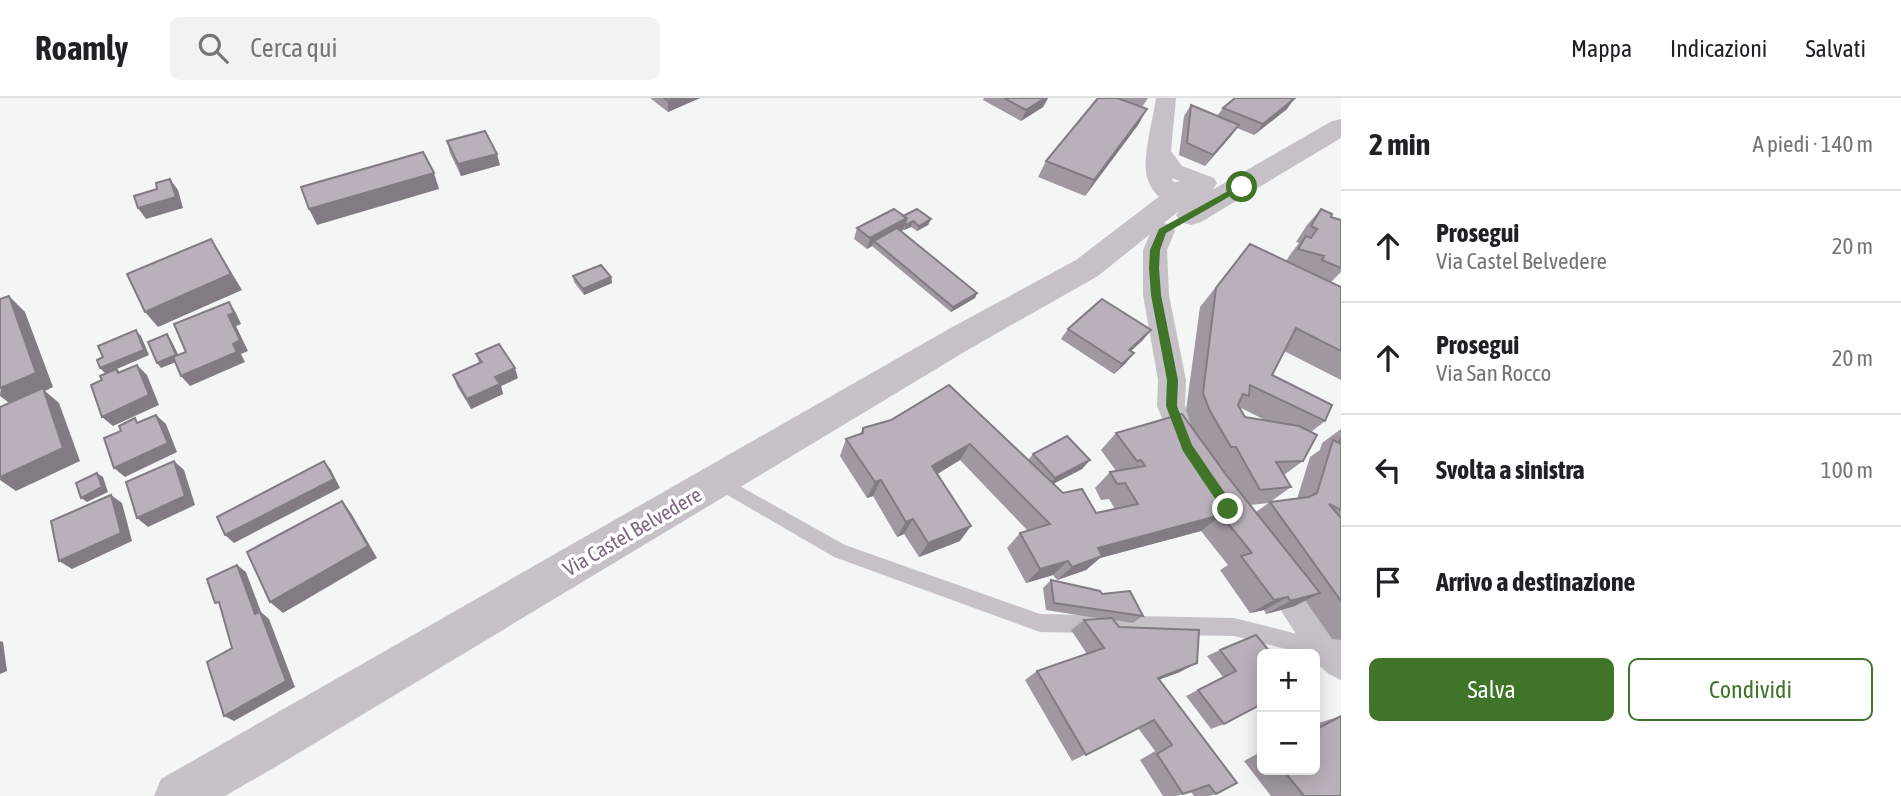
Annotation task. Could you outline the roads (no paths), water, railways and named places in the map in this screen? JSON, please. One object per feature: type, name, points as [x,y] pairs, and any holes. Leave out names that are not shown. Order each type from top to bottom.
[{"type":"street","points":[[1166,98],[1157,173],[1164,187],[1197,197],[1242,187],[1341,127]]},
{"type":"street","points":[[1087,268],[1163,231],[1197,197],[1341,111]]},
{"type":"street","points":[[1161,153],[1197,197]]},
{"type":"street","name":"Via Castel Belvedere","points":[[178,796],[959,339],[1087,268],[1197,197]]},
{"type":"street","points":[[1163,231],[1155,250],[1154,281],[1172,380],[1171,406],[1187,447],[1208,478]]},
{"type":"street","points":[[1261,552],[1334,656]]},
{"type":"lane","points":[[718,481],[839,551],[1040,623],[1234,627],[1334,656]]}]
